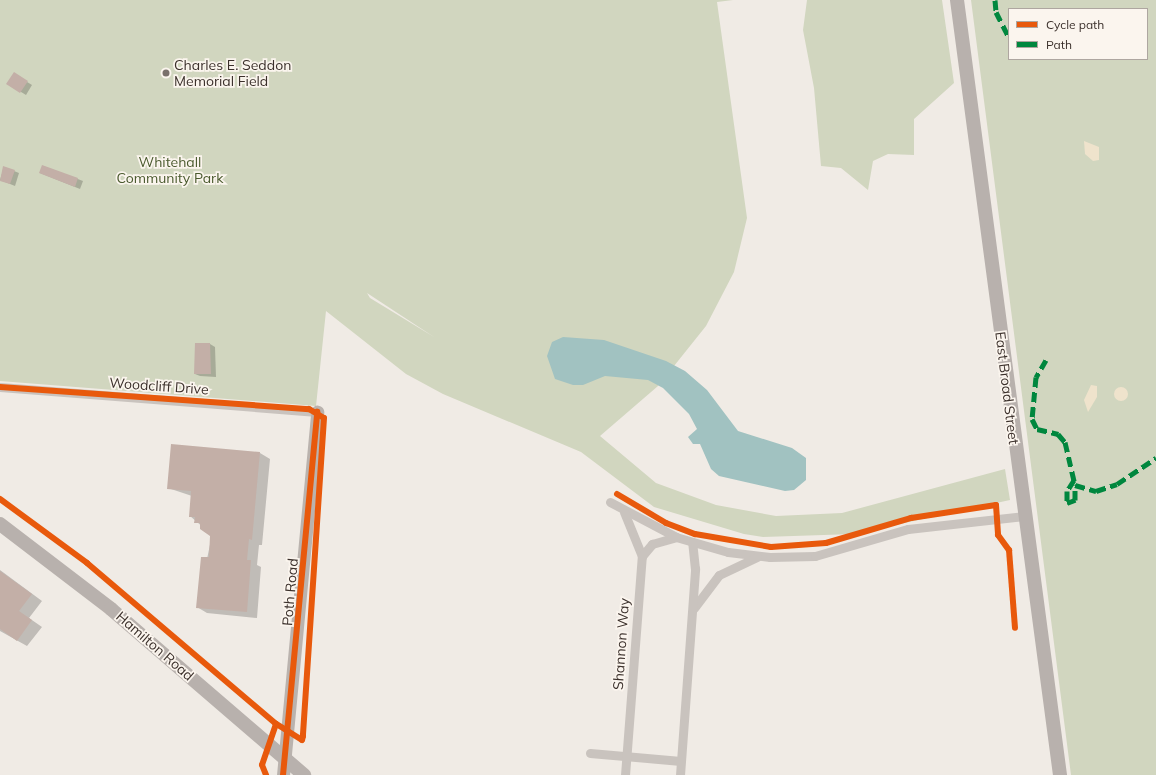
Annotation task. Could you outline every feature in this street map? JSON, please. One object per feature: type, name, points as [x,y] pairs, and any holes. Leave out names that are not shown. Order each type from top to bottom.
[{"type":"main road","name":"East Broad Street","points":[[957,0],[1024,516],[1060,775]]},
{"type":"main road","name":"Hamilton Road","points":[[0,524],[105,604],[304,775]]},
{"type":"street","name":"Woodcliff Drive","points":[[0,387],[317,412]]},
{"type":"street","name":"Poth Road","points":[[283,775],[286,759],[317,412]]},
{"type":"street","points":[[610,502],[624,512],[676,537],[757,557],[815,556],[908,529],[1024,516]]},
{"type":"street","points":[[624,512],[642,556],[652,544],[676,537]]},
{"type":"street","points":[[680,775],[696,557],[692,542]]},
{"type":"street","name":"Shannon Way","points":[[625,775],[642,556]]},
{"type":"street","points":[[692,613],[718,575],[757,557]]},
{"type":"street","points":[[590,753],[681,761]]},
{"type":"green space","name":"Whitehall Community Park","points":[[0,0],[733,0],[717,2],[747,218],[734,272],[706,326],[658,386],[600,436],[656,483],[716,505],[776,516],[842,513],[1005,469],[1010,500],[854,534],[763,537],[744,534],[654,507],[581,452],[443,394],[406,374],[326,311],[316,406],[0,381]],"holes":[[[367,293],[434,337],[370,298]]]},
{"type":"green space","points":[[807,0],[942,0],[954,83],[914,119],[914,155],[888,154],[873,161],[868,190],[841,168],[821,166],[814,88],[803,30]]},
{"type":"green space","points":[[971,0],[1156,0],[1156,775],[1071,775]]},
{"type":"sand","points":[[1084,141],[1099,147],[1099,160],[1093,161],[1085,154]]},
{"type":"sand","points":[[1091,385],[1097,386],[1097,397],[1088,412],[1084,400]]},
{"type":"sand","points":[[1118,387],[1124,387],[1128,391],[1128,397],[1124,401],[1118,401],[1114,397],[1114,391]]},
{"type":"water","points":[[563,337],[604,340],[666,361],[685,371],[707,390],[738,431],[792,448],[806,458],[806,480],[794,490],[785,491],[719,476],[711,469],[700,444],[693,444],[688,437],[697,429],[689,414],[663,388],[648,380],[605,376],[583,385],[573,385],[555,379],[547,356],[552,342]]},
{"type":"building","points":[[14,72],[28,81],[20,93],[6,84]]},
{"type":"building","points":[[42,165],[78,178],[75,187],[39,173]]},
{"type":"building","points":[[3,166],[15,170],[10,184],[0,181]]},
{"type":"building","points":[[195,343],[210,343],[211,374],[194,374]]},
{"type":"building","points":[[171,444],[260,452],[252,540],[249,539],[247,560],[251,560],[247,612],[196,608],[201,557],[209,557],[210,536],[200,529],[200,523],[194,523],[195,517],[189,517],[191,491],[167,489]]},
{"type":"building","points":[[0,571],[32,594],[19,611],[32,620],[17,641],[0,629]]},
{"type":"marked path","points":[[995,0],[996,12],[1008,36]]},
{"type":"marked path","points":[[1046,360],[1036,377],[1032,419],[1037,429],[1058,434],[1065,442],[1075,485],[1096,491],[1117,484],[1156,458]]},
{"type":"marked path","points":[[1074,480],[1067,491],[1067,503],[1075,500],[1075,485]]},
{"type":"cycle path","points":[[0,387],[309,409],[324,418],[303,736],[302,740],[276,724],[262,765],[266,775]]},
{"type":"cycle path","points":[[283,775],[317,412]]},
{"type":"cycle path","points":[[617,494],[666,523],[695,534],[771,547],[826,543],[911,518],[996,505],[998,535],[1009,550],[1015,628]]},
{"type":"cycle path","points":[[0,499],[87,563],[276,724]]},
{"type":"place","name":"Charles E. Seddon Memorial Field","points":[[166,73]]}]
